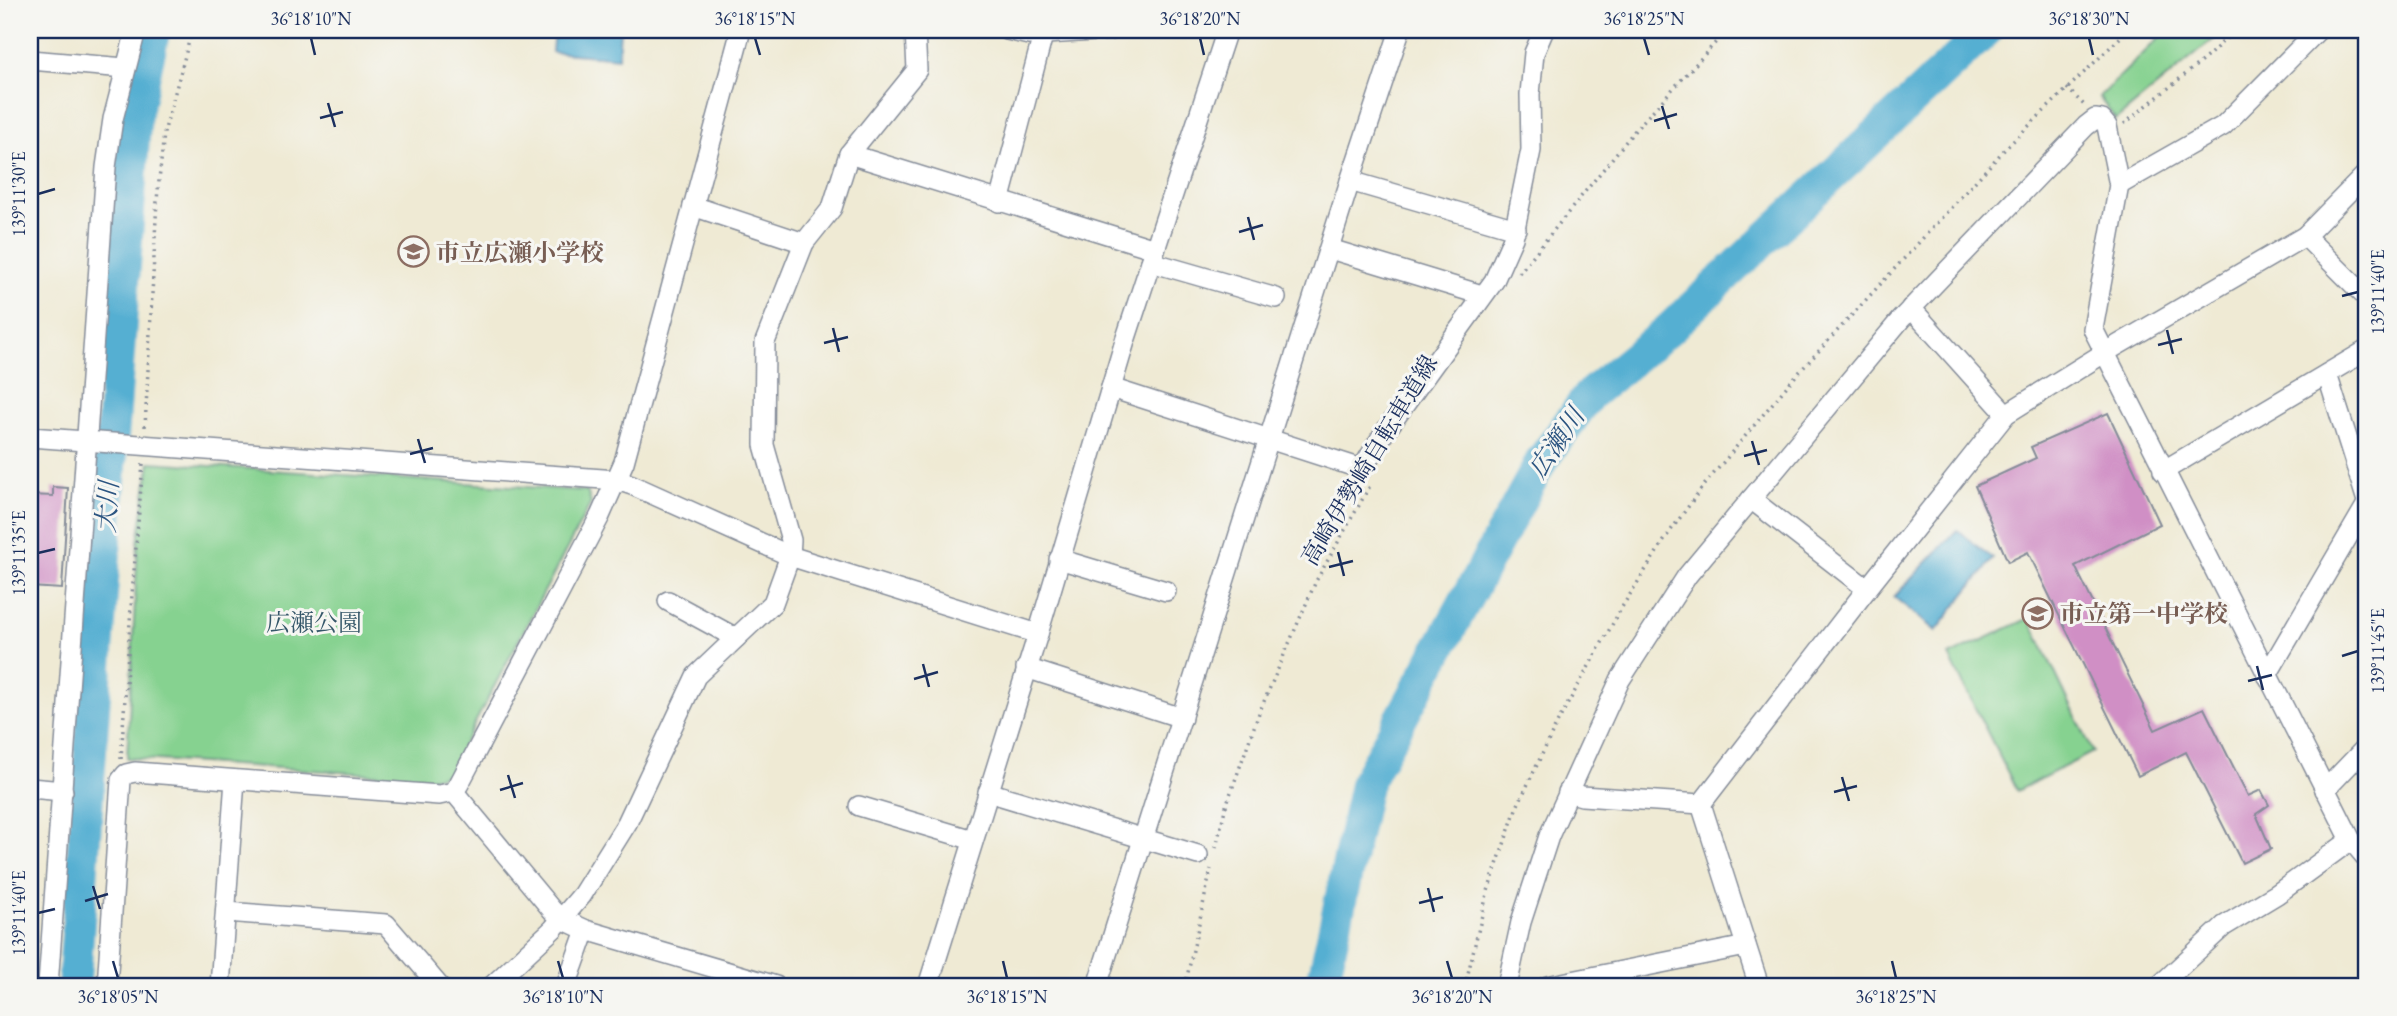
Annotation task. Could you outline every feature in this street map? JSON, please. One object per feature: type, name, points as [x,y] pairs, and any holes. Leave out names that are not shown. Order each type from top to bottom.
[{"type":"street","points":[[48,986],[90,441],[106,167],[113,119],[136,30]]},
{"type":"street","points":[[454,792],[617,481],[741,30]]},
{"type":"street","points":[[492,986],[562,919],[582,895],[627,823],[696,676],[773,603],[790,556],[791,540],[764,444],[765,342],[804,243],[832,208],[849,154],[917,70],[915,30]]},
{"type":"street","points":[[1012,30],[1029,36],[1111,30]]},
{"type":"street","points":[[928,986],[1038,634],[1111,388],[1227,30]]},
{"type":"street","points":[[1097,986],[1399,30]]},
{"type":"street","points":[[1111,388],[1362,469],[1381,436],[1494,281],[1516,229],[1531,150],[1530,94],[1534,53],[1544,30]]},
{"type":"street","points":[[2119,185],[2223,127],[2318,30]]},
{"type":"street","points":[[999,202],[1044,34]]},
{"type":"street","points":[[30,60],[125,68]]},
{"type":"street","points":[[1507,986],[1534,877],[1568,792],[1620,680],[1687,576],[1911,308],[2095,119],[2102,120],[2107,126],[2119,185],[2093,329],[2325,790],[2351,840],[2367,859]]},
{"type":"street","points":[[849,154],[999,202],[1276,298]]},
{"type":"street","points":[[1701,804],[2006,414],[2104,353],[2305,236],[2367,173]]},
{"type":"street","points":[[1350,181],[1516,229]]},
{"type":"street","points":[[692,206],[804,243]]},
{"type":"street","points":[[2305,236],[2367,298]]},
{"type":"street","points":[[1330,249],[1482,295]]},
{"type":"street","points":[[1911,308],[2006,414]]},
{"type":"street","points":[[2163,471],[2367,350]]},
{"type":"street","points":[[2267,675],[2367,502],[2327,374]]},
{"type":"street","points":[[30,437],[617,481],[632,485],[790,556],[1038,634]]},
{"type":"street","points":[[1751,499],[1867,589]]},
{"type":"street","points":[[1059,559],[1166,591]]},
{"type":"street","points":[[668,601],[736,638]]},
{"type":"street","points":[[1026,668],[1182,718]]},
{"type":"street","points":[[2325,790],[2367,746]]},
{"type":"street","points":[[107,986],[121,780],[126,774],[135,772],[439,794],[454,792]]},
{"type":"street","points":[[220,986],[235,780]]},
{"type":"street","points":[[30,789],[63,791]]},
{"type":"street","points":[[454,792],[552,911],[562,919],[586,930],[753,983],[776,986]]},
{"type":"street","points":[[988,792],[1144,838],[1209,854]]},
{"type":"street","points":[[1568,792],[1582,796],[1701,804]]},
{"type":"street","points":[[1701,804],[1759,986]]},
{"type":"street","points":[[859,806],[973,839]]},
{"type":"street","points":[[2159,986],[2224,926],[2277,894],[2351,840]]},
{"type":"street","points":[[226,912],[386,923],[439,986]]},
{"type":"street","points":[[566,986],[586,930]]},
{"type":"street","points":[[1547,986],[1746,946]]},
{"type":"street","points":[[30,986],[35,986]]},
{"type":"path","points":[[126,774],[121,757],[157,200],[163,133],[192,30]]},
{"type":"path","points":[[1517,275],[1636,129],[1727,30]]},
{"type":"path","points":[[2121,127],[2208,56],[2235,30]]},
{"type":"path","points":[[2067,88],[2088,109]]},
{"type":"path","name":"高崎伊勢崎自転車道線","points":[[1185,986],[1209,854],[1259,713],[1316,581],[1371,484]]},
{"type":"green space","points":[[2167,30],[2225,30],[2116,120],[2099,97]]},
{"type":"green space","name":"広瀬公園","points":[[150,462],[587,491],[591,503],[448,774],[431,778],[127,758],[138,542]]},
{"type":"green space","points":[[2029,618],[2093,752],[2017,791],[1949,656]]},
{"type":"water","points":[[554,30],[620,30],[618,58],[552,52]]},
{"type":"water","points":[[1957,530],[1993,559],[1936,631],[1894,597]]},
{"type":"building","points":[[2108,413],[2160,524],[2075,566],[2155,730],[2204,708],[2248,796],[2261,790],[2269,805],[2256,814],[2271,849],[2242,863],[2186,752],[2138,776],[2028,552],[2008,562],[1975,486],[2036,458],[2031,447]]},
{"type":"building","points":[[53,487],[68,488],[62,589],[30,587],[30,495],[53,496]]},
{"type":"waterway","name":"大川","points":[[74,986],[135,116],[154,30]]},
{"type":"waterway","name":"広瀬川","points":[[1322,986],[1366,783],[1542,460],[1589,395],[1668,330],[1987,30]]},
{"type":"place","name":"市立広瀬小学校","points":[[413,252]]},
{"type":"place","name":"市立第一中学校","points":[[2037,613]]}]
